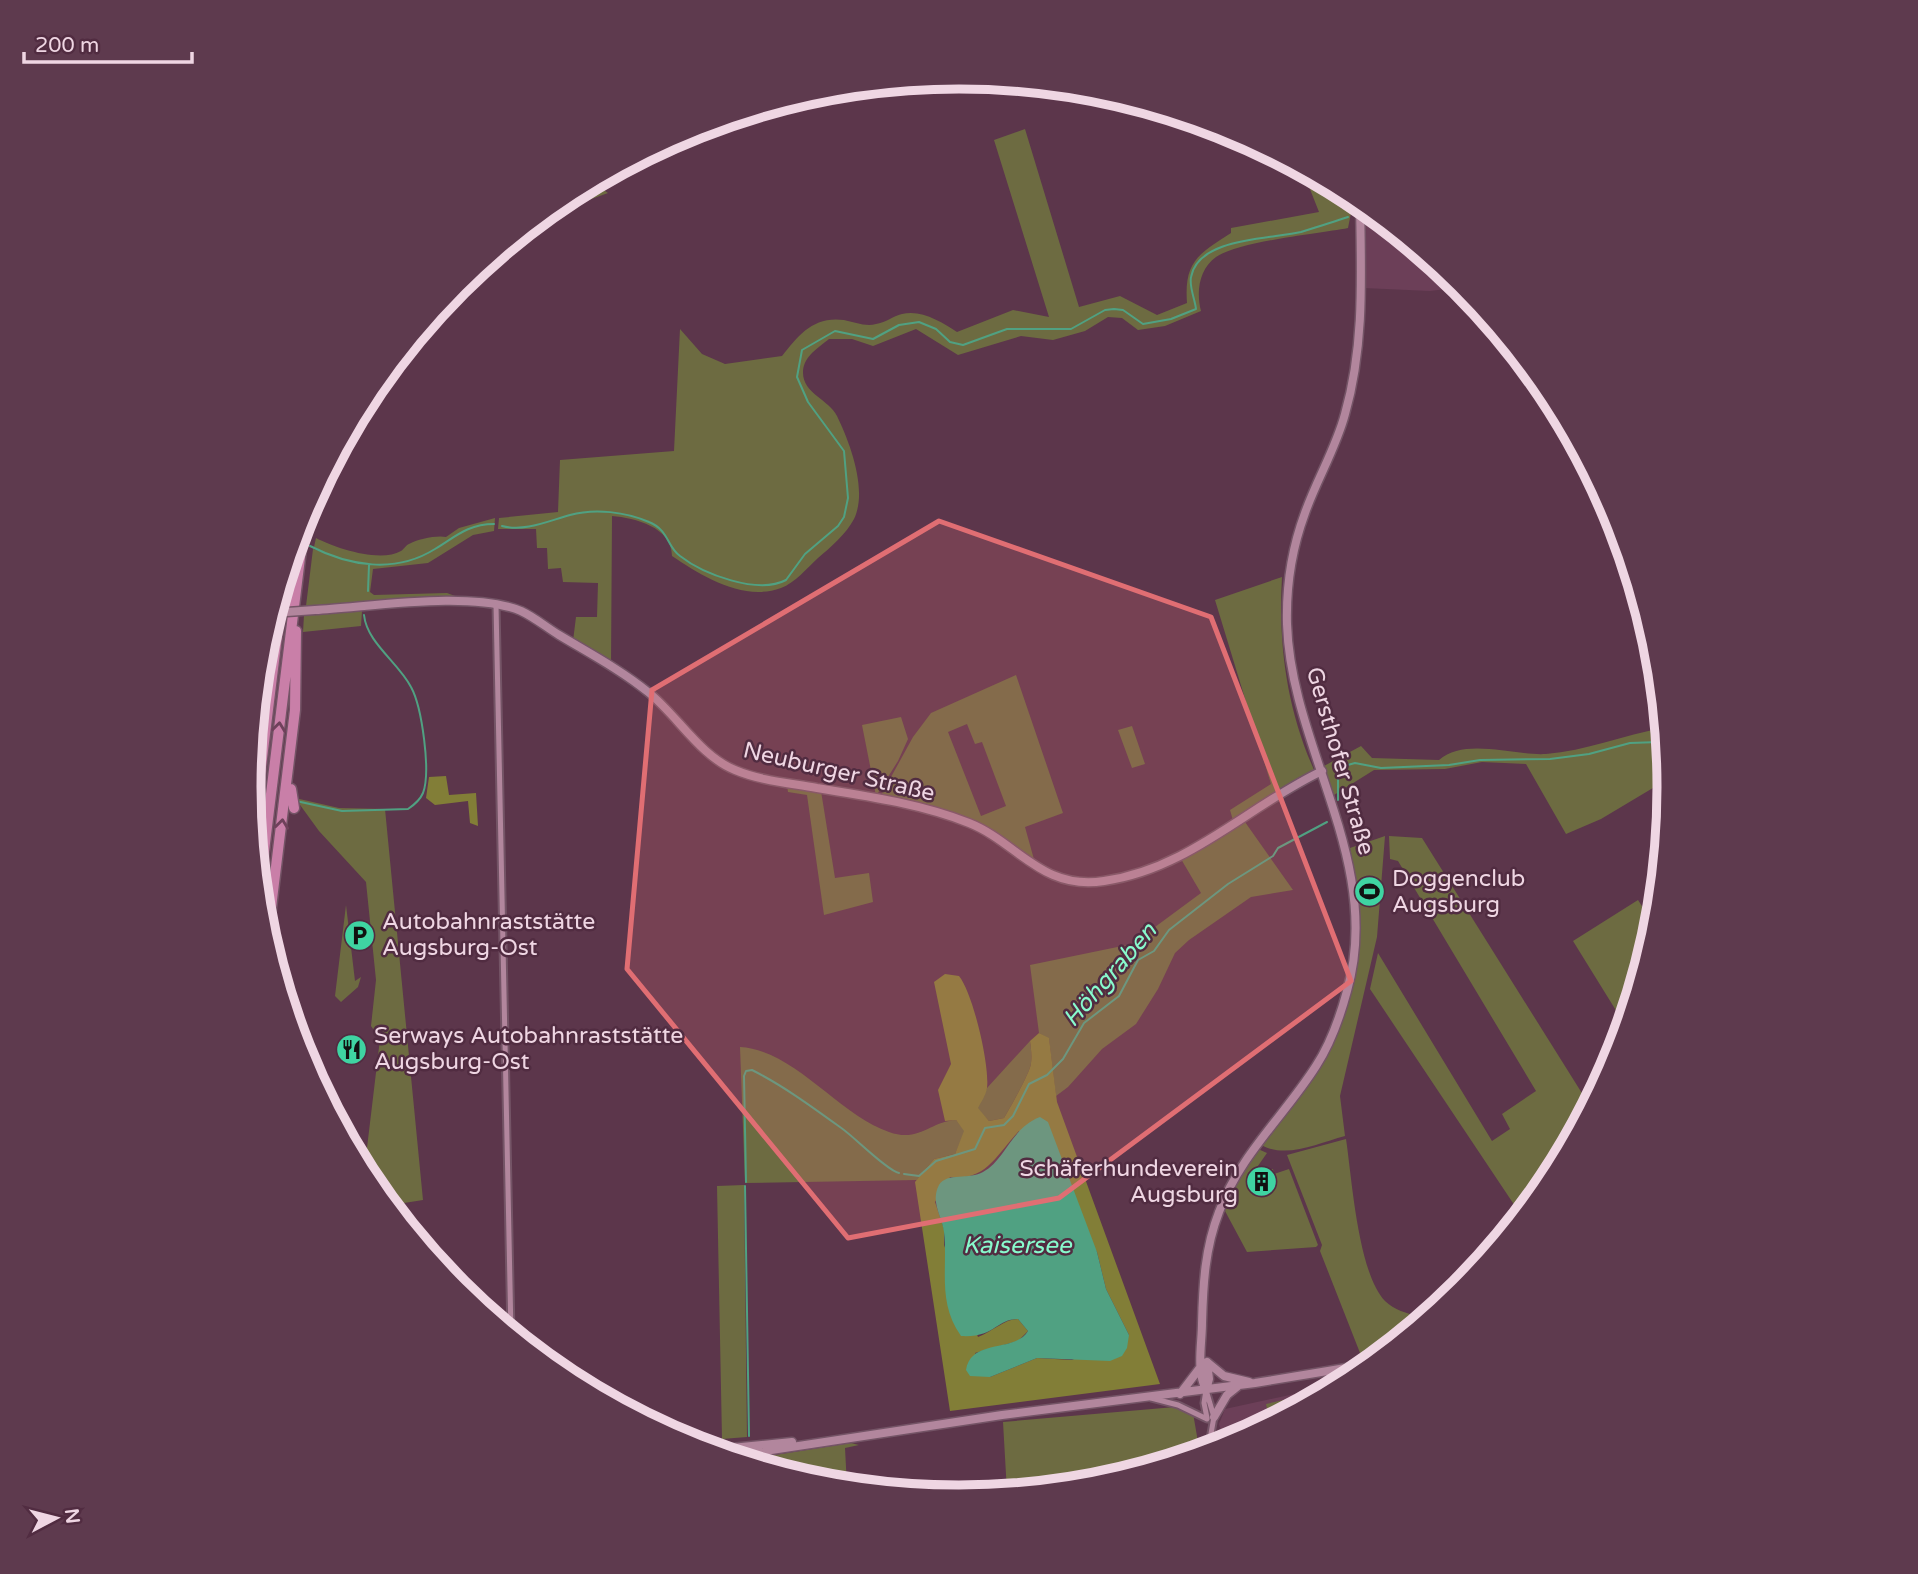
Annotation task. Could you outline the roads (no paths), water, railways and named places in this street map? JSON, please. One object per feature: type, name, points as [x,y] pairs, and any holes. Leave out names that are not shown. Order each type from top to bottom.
[{"type":"highway","points":[[264,848],[300,558]]},
{"type":"highway","points":[[272,904],[289,768],[296,676],[294,606]]},
{"type":"highway","points":[[262,756],[275,649]]},
{"type":"highway","points":[[289,768],[294,808]]},
{"type":"main road","name":"Gersthofer Straße","points":[[1206,1390],[1203,1273],[1219,1210],[1238,1174],[1317,1065],[1337,1025],[1353,966],[1356,911],[1351,873],[1293,674],[1288,596],[1292,559],[1303,520],[1341,429],[1357,369],[1361,321],[1360,216]]},
{"type":"main road","name":"Neuburger Straße","points":[[284,612],[454,602],[496,605],[521,611],[641,686],[668,708],[701,745],[732,769],[760,778],[877,798],[959,819],[993,837],[1031,865],[1070,878],[1100,882],[1123,878],[1177,858],[1209,842],[1322,771]]},
{"type":"main road","points":[[1180,1394],[1204,1364],[1224,1376],[1255,1384]]},
{"type":"main road","points":[[734,1448],[847,1437],[1151,1398],[1345,1368]]},
{"type":"main road","points":[[1210,1418],[1227,1395],[1238,1386]]},
{"type":"main road","points":[[751,1453],[847,1437]]},
{"type":"street","points":[[496,605],[511,1322]]},
{"type":"street","points":[[1206,1390],[1212,1428],[1210,1438]]},
{"type":"street","points":[[1151,1398],[1210,1418]]},
{"type":"water","name":"Kaisersee","points":[[1040,1117],[1048,1122],[1097,1252],[1106,1289],[1129,1335],[1127,1348],[1122,1356],[1110,1361],[1037,1358],[990,1377],[970,1376],[966,1370],[976,1354],[984,1349],[1014,1342],[1028,1331],[1018,1319],[1005,1322],[981,1334],[961,1336],[946,1298],[944,1232],[936,1203],[937,1191],[939,1185],[947,1179],[983,1172],[998,1159],[1022,1128]]},
{"type":"waterway","points":[[502,526],[528,527],[590,512],[620,514],[656,525],[680,556],[716,575],[746,584],[774,584],[786,580],[805,554],[838,526],[844,517],[848,498],[844,451],[808,402],[797,377],[802,350],[835,331],[873,339],[899,325],[919,322],[936,329],[950,342],[963,345],[1007,329],[1071,329],[1105,310],[1123,310],[1143,324],[1171,319],[1196,309],[1191,277],[1197,264],[1207,254],[1238,242],[1301,232],[1348,217]]},
{"type":"waterway","points":[[310,546],[356,562],[388,564],[420,557],[469,529],[494,524]]},
{"type":"waterway","points":[[368,591],[369,565]]},
{"type":"waterway","points":[[296,801],[342,811],[408,809],[423,793],[426,756],[415,696],[405,678],[371,635],[364,615]]},
{"type":"waterway","name":"Höhgraben","points":[[1338,800],[1338,774],[1344,766],[1355,763],[1381,768],[1449,765],[1480,760],[1550,759],[1589,754],[1630,743],[1655,742]]},
{"type":"waterway","name":"Höhgraben","points":[[904,1174],[919,1176],[936,1161],[975,1149],[985,1128],[1004,1125],[1013,1116],[1029,1084],[1047,1075],[1063,1059],[1084,1023],[1119,996],[1138,960],[1154,951],[1169,930],[1228,884],[1273,856],[1278,848],[1327,822]]},
{"type":"waterway","name":"Höhgraben","points":[[746,1182],[744,1076],[746,1071],[752,1070],[811,1106],[887,1167],[899,1173]]},
{"type":"waterway","name":"Höhgraben","points":[[745,1186],[749,1436]]},
{"type":"place","name":"Doggenclub Augsburg","points":[[1369,892]]},
{"type":"place","name":"Autobahnraststätte Augsburg-Ost","points":[[359,935]]},
{"type":"place","name":"Serways Autobahnraststätte Augsburg-Ost","points":[[351,1049]]},
{"type":"place","name":"Schäferhundeverein Augsburg","points":[[1261,1182]]}]
